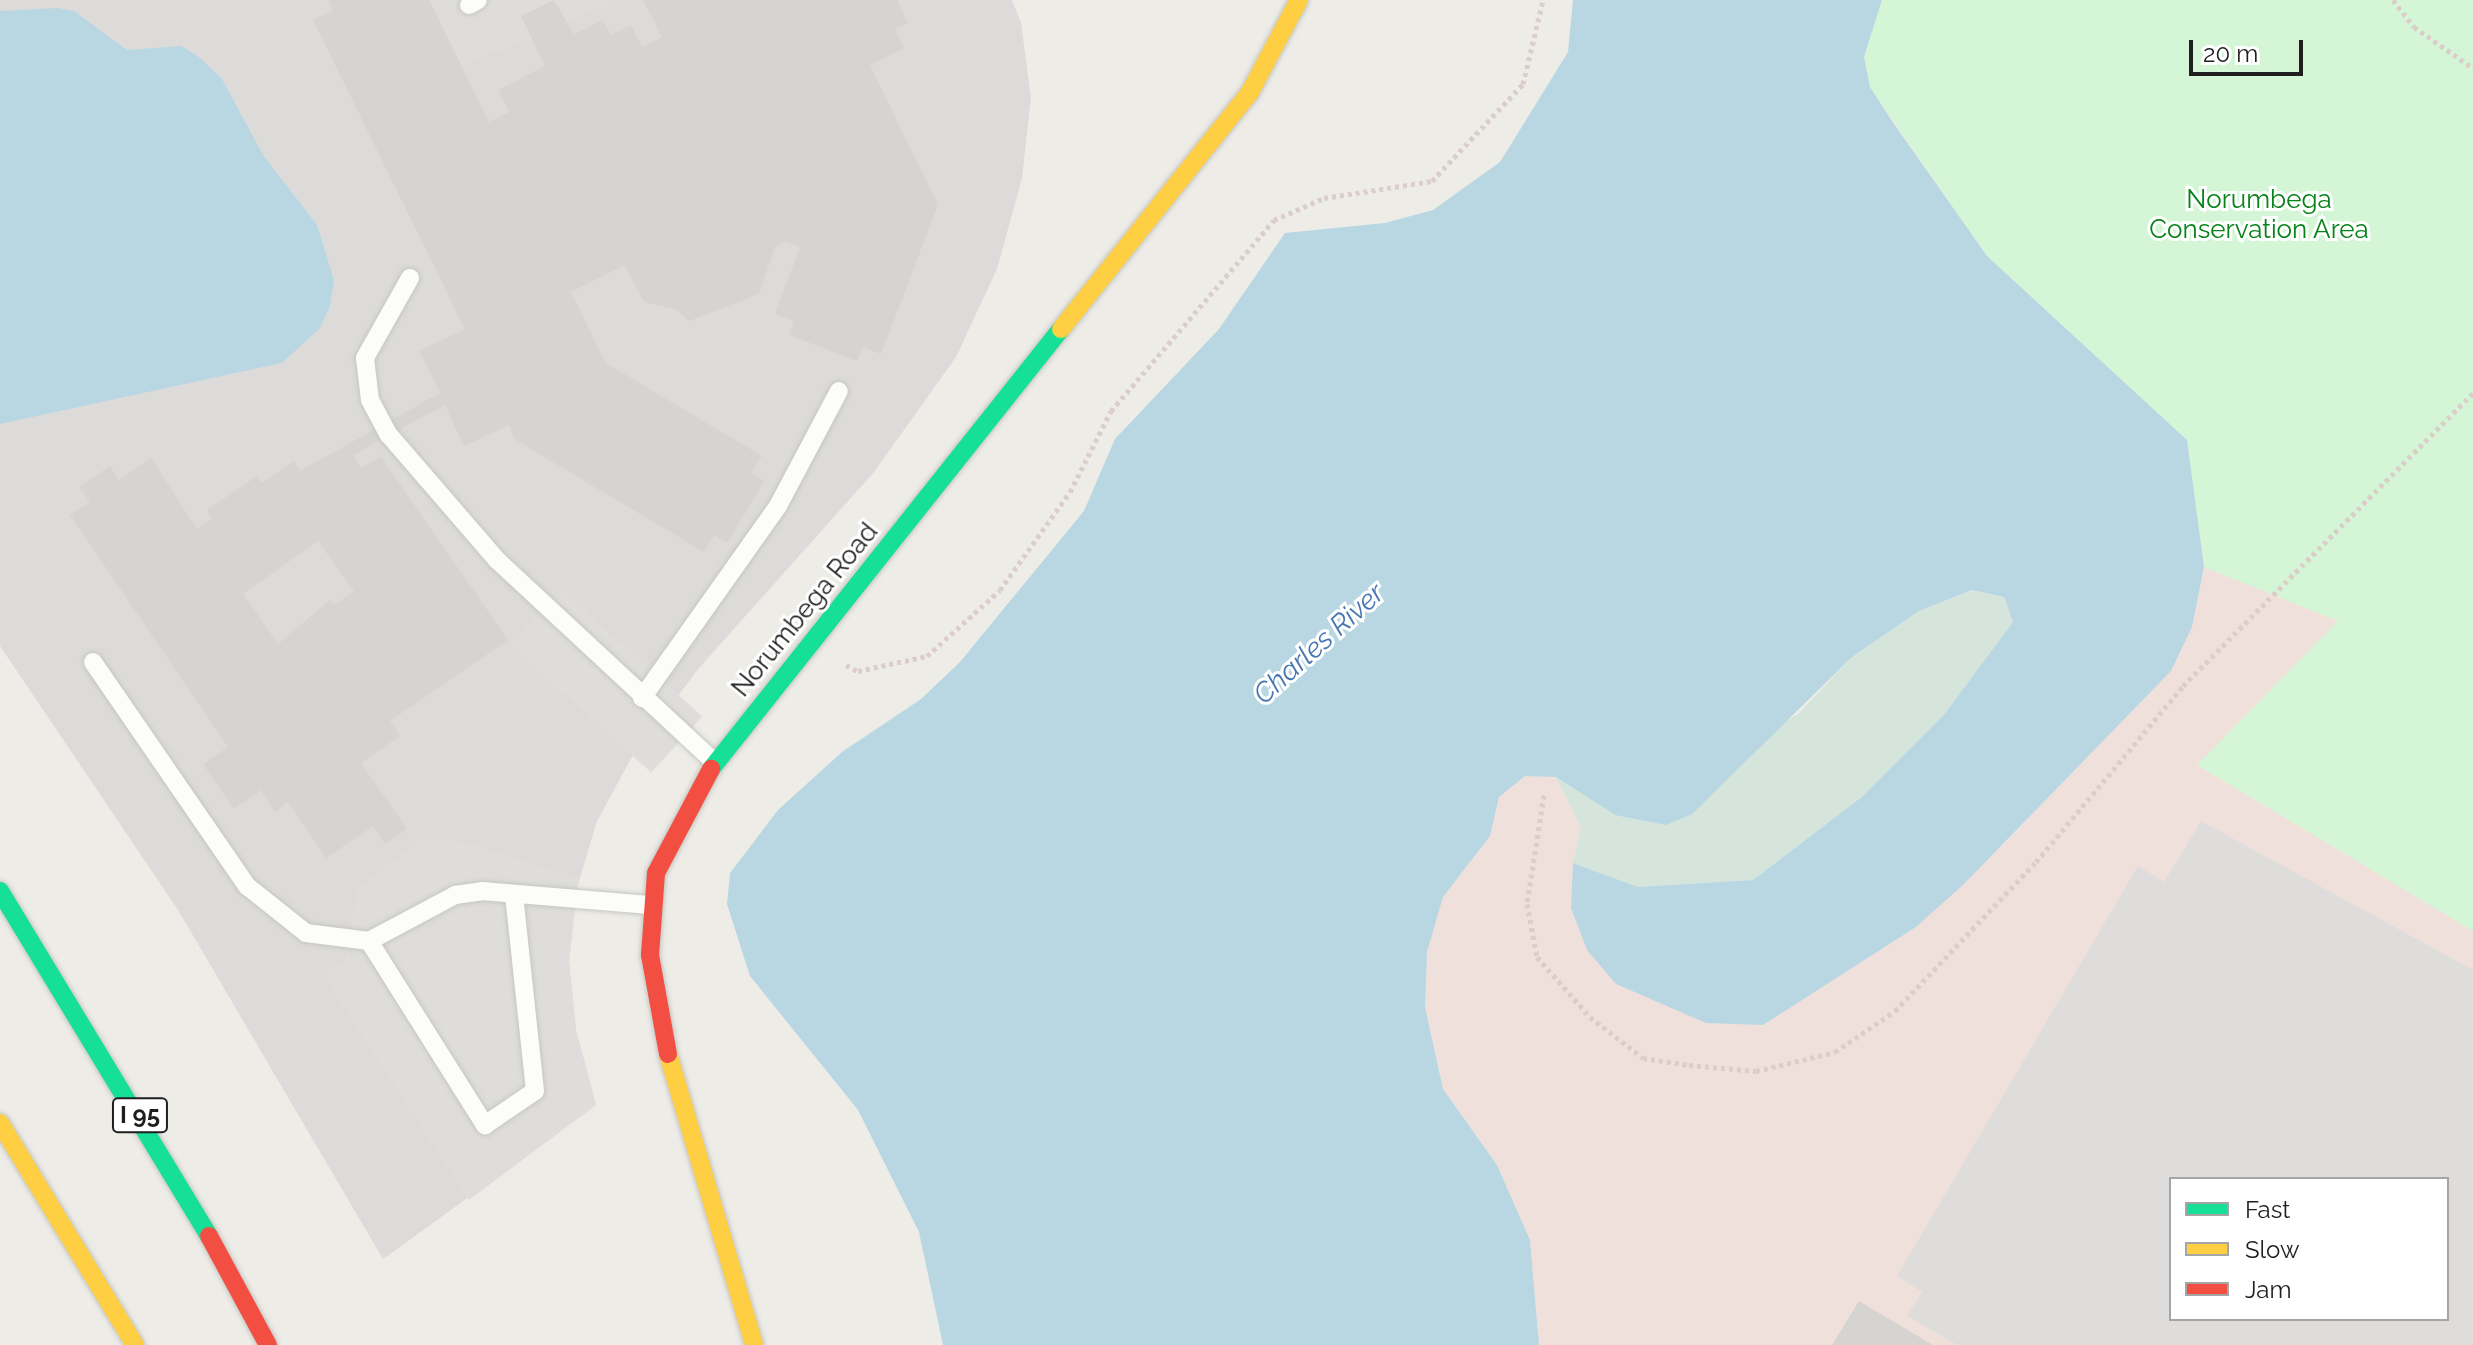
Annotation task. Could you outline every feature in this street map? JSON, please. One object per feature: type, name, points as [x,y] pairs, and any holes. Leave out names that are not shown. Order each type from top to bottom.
[{"type":"main road","name":"Norumbega Road","points":[[754,1345],[660,1025],[649,905],[674,831],[714,762],[1250,92],[1299,0]]},
{"type":"main road","name":"I 95","points":[[0,891],[169,1164],[268,1345]]},
{"type":"main road","points":[[0,1123],[135,1345]]},
{"type":"main road","points":[[96,1278],[117,1345]]},
{"type":"lane","points":[[410,278],[365,358],[370,400],[389,435],[497,560],[714,762]]},
{"type":"lane","points":[[642,698],[778,506],[839,391]]},
{"type":"lane","points":[[93,662],[247,886],[306,933],[369,941],[455,895],[649,905]]},
{"type":"lane","points":[[369,941],[485,1125],[535,1091],[514,896]]},
{"type":"path","points":[[809,647],[858,671],[927,656],[1000,590],[1070,492],[1111,411],[1274,220],[1324,198],[1432,181],[1523,84],[1543,0]]},
{"type":"path","points":[[2393,0],[2414,27],[2473,68]]},
{"type":"path","points":[[1544,795],[1527,904],[1537,957],[1590,1017],[1643,1058],[1689,1065],[1756,1071],[1835,1052],[1895,1011],[2036,862],[2183,686],[2473,393]]},
{"type":"shaded area","points":[[0,0],[1012,0],[1021,23],[1031,98],[1022,178],[997,269],[956,357],[874,472],[699,668],[632,757],[597,821],[576,891],[569,961],[576,1030],[596,1105],[383,1259],[178,910],[0,646]]},
{"type":"shaded area","points":[[431,0],[613,0],[613,3],[462,66]]},
{"type":"shaded area","points":[[2204,567],[2339,621],[2198,765],[2473,931],[2473,1345],[1539,1345],[1530,1240],[1497,1165],[1443,1089],[1425,1007],[1427,952],[1443,897],[1490,836],[1499,797],[1525,775],[1556,777],[1581,828],[1571,908],[1763,1025],[1916,927],[2018,830],[2192,627]]},
{"type":"shaded area","points":[[561,589],[702,716],[651,773],[510,645]]},
{"type":"shaded area","points":[[1972,590],[2004,597],[2013,622],[1943,716],[1863,796],[1753,880],[1638,887],[1573,863],[1581,828],[1556,777],[1615,815],[1798,714],[1852,657],[1919,611]]},
{"type":"shaded area","points":[[2201,821],[2473,970],[2473,1345],[1957,1345],[1907,1316],[1922,1292],[1897,1276],[2138,866],[2164,882]]},
{"type":"shaded area","points":[[424,838],[467,843],[579,878],[569,961],[576,1030],[596,1105],[469,1200],[323,975],[345,959],[358,888]]},
{"type":"green space","name":"Norumbega Conservation Area","points":[[1882,0],[2473,0],[2473,931],[2197,765],[2338,621],[2204,567],[2187,440],[1987,256],[1870,87],[1864,57]]},
{"type":"water","name":"Charles River","points":[[1573,0],[1882,0],[1864,57],[1870,87],[1892,121],[1987,256],[2187,440],[2204,567],[2192,627],[2171,671],[1964,884],[1916,927],[1763,1025],[1706,1023],[1616,984],[1587,950],[1571,908],[1573,863],[1638,887],[1753,880],[1863,796],[1943,716],[2013,622],[2004,597],[1972,590],[1919,611],[1852,657],[1692,814],[1666,825],[1615,815],[1556,777],[1525,776],[1499,797],[1490,836],[1443,897],[1427,952],[1425,1007],[1443,1089],[1497,1165],[1530,1240],[1539,1345],[943,1345],[919,1232],[858,1110],[750,976],[727,904],[730,873],[778,810],[842,752],[921,699],[960,662],[1084,511],[1115,439],[1219,329],[1285,233],[1385,223],[1433,210],[1500,162],[1568,52]]},
{"type":"water","points":[[57,8],[74,11],[127,50],[181,46],[199,57],[222,79],[263,155],[317,225],[334,280],[330,306],[320,328],[282,363],[0,424],[0,11]]},
{"type":"building","points":[[329,0],[429,0],[489,122],[509,112],[498,90],[545,66],[521,16],[554,0],[574,34],[603,20],[611,35],[631,25],[642,47],[662,37],[643,0],[897,0],[908,23],[895,29],[904,48],[870,65],[938,205],[881,354],[863,347],[857,361],[789,335],[794,321],[775,314],[800,247],[786,241],[775,247],[759,294],[689,321],[675,309],[644,302],[625,265],[571,292],[606,363],[762,456],[751,473],[764,481],[727,543],[714,535],[704,552],[514,439],[509,425],[464,446],[445,405],[353,455],[361,468],[381,457],[508,640],[390,721],[400,736],[361,763],[407,829],[385,844],[373,826],[326,858],[288,802],[275,812],[261,790],[234,809],[203,764],[228,747],[70,515],[90,502],[79,487],[110,466],[119,480],[151,458],[197,529],[212,519],[207,510],[257,476],[262,483],[294,461],[300,471],[440,393],[419,351],[465,329],[313,20],[333,11]],"holes":[[[318,541],[354,591],[334,605],[330,600],[278,644],[243,594]]]},
{"type":"building","points":[[1859,1301],[1933,1345],[1832,1345]]},
{"type":"traffic: fast","points":[[711,769],[1061,329]]},
{"type":"traffic: fast","points":[[0,891],[209,1236]]},
{"type":"traffic: slow","points":[[1061,329],[1250,92],[1299,0]]},
{"type":"traffic: slow","points":[[668,1054],[754,1345]]},
{"type":"traffic: slow","points":[[0,1123],[135,1345]]},
{"type":"traffic: jam","points":[[668,1054],[650,955],[656,873],[711,769]]},
{"type":"traffic: jam","points":[[209,1236],[268,1345]]}]
